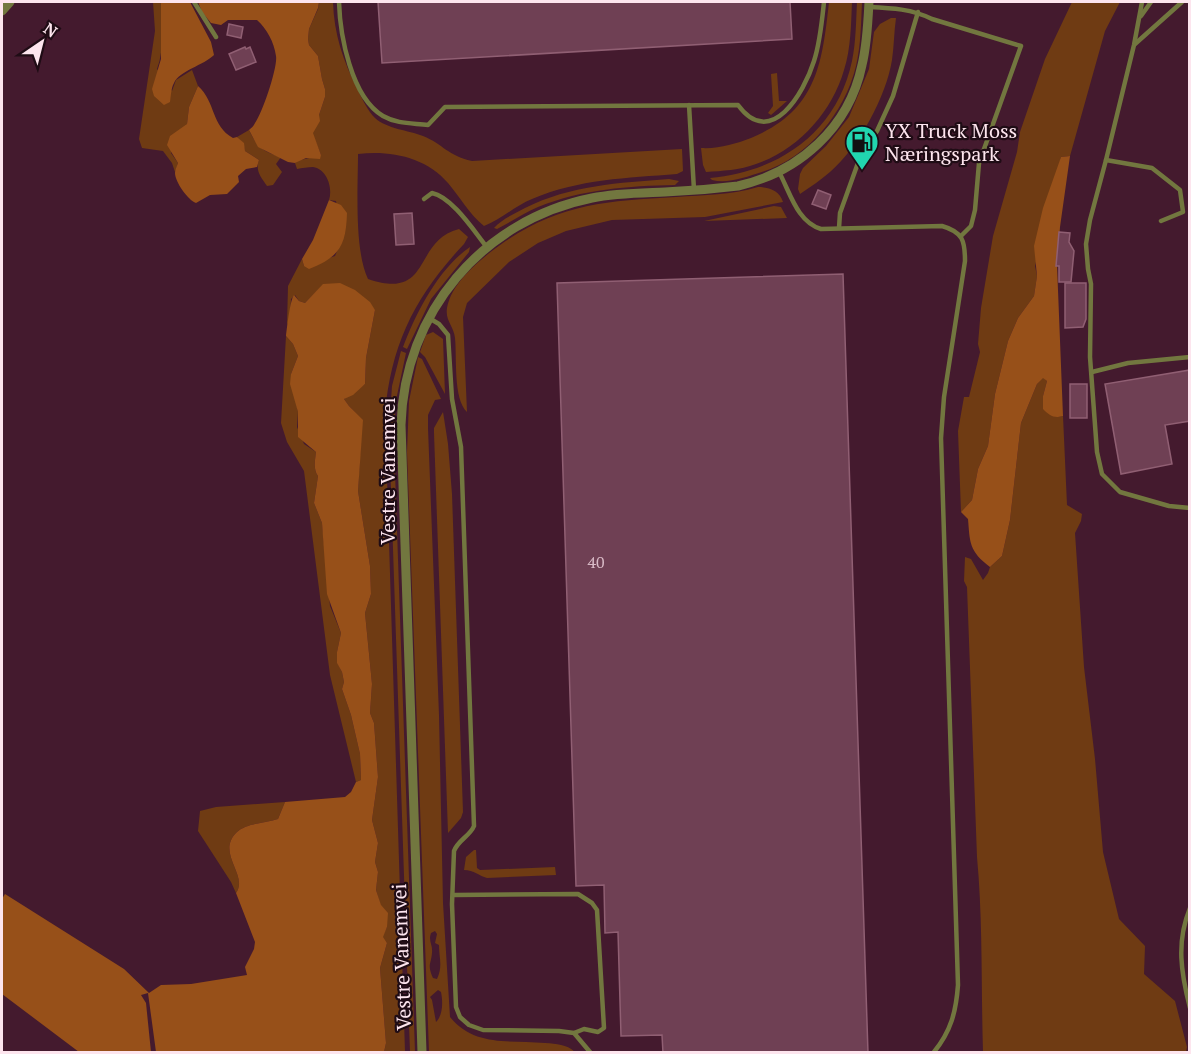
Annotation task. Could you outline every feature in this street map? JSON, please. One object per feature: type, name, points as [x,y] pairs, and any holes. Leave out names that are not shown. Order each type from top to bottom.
[{"type":"street","points":[[2,11],[10,2]]},
{"type":"street","name":"Vestre Vanemvei","points":[[422,1053],[401,425],[405,386],[412,353],[429,318],[457,275],[486,246],[534,217],[572,203],[601,196],[694,190],[756,182],[779,172],[806,155],[830,132],[846,109],[862,67],[869,4]]},
{"type":"lane","points":[[194,2],[216,37]]},
{"type":"lane","points":[[339,2],[341,38],[361,90],[373,108],[399,123],[428,124],[445,107],[738,105],[746,116],[758,122],[775,120],[788,109],[808,76],[815,59],[824,2]]},
{"type":"lane","points":[[1142,2],[1134,45],[1086,244],[1091,284],[1090,357],[1097,452],[1102,474],[1120,492],[1169,506],[1190,508]]},
{"type":"lane","points":[[1139,18],[1151,2]]},
{"type":"lane","points":[[1134,45],[1182,2]]},
{"type":"lane","points":[[869,4],[918,12],[932,19],[1021,46],[979,163],[975,210],[971,226],[961,236]]},
{"type":"lane","points":[[839,228],[840,213],[862,150],[877,131],[893,96],[918,12]]},
{"type":"lane","points":[[689,105],[694,190]]},
{"type":"lane","points":[[1106,160],[1152,168],[1180,190],[1183,212],[1161,221]]},
{"type":"lane","points":[[779,172],[801,216],[811,226],[821,229],[942,226],[951,228],[961,236],[965,245],[965,261],[944,397],[941,438],[958,985],[956,1011],[944,1040],[934,1053]]},
{"type":"lane","points":[[424,200],[432,194],[443,197],[486,246]]},
{"type":"lane","points":[[429,318],[439,324],[448,335],[452,399],[461,447],[474,826],[454,851],[452,904],[456,1007],[460,1017],[469,1025],[483,1029],[559,1031],[574,1034],[584,1029],[598,1032],[604,1028],[597,910],[592,903],[578,894],[454,895]]},
{"type":"lane","points":[[1092,372],[1128,363],[1190,357]]},
{"type":"lane","points":[[1190,908],[1181,934],[1179,954],[1190,1008]]},
{"type":"lane","points":[[574,1034],[590,1053]]},
{"type":"shaded area","points":[[153,2],[161,2],[162,44],[157,69],[172,91],[176,80],[192,70],[198,86],[189,107],[187,124],[171,153],[178,163],[175,172],[172,163],[163,151],[142,148],[139,139],[155,31]]},
{"type":"shaded area","points":[[161,2],[190,2],[211,42],[214,55],[177,79],[172,87],[170,102],[164,105],[154,96],[152,89],[161,59]]},
{"type":"shaded area","points":[[198,2],[319,2],[309,29],[308,39],[309,45],[318,56],[325,89],[319,115],[320,121],[313,133],[321,155],[320,159],[306,158],[295,163],[288,162],[258,147],[249,130],[258,118],[272,80],[276,56],[272,41],[257,20],[228,20],[221,25],[211,23],[202,12]]},
{"type":"shaded area","points":[[319,2],[333,2],[337,36],[344,58],[361,97],[372,115],[385,125],[430,139],[464,159],[472,161],[682,149],[683,171],[677,174],[603,180],[567,187],[532,199],[484,226],[469,211],[448,183],[429,167],[407,157],[382,153],[358,154],[359,235],[368,279],[389,284],[403,282],[413,276],[434,245],[444,235],[459,229],[468,237],[432,282],[409,322],[393,365],[385,414],[405,1052],[384,1052],[386,1043],[380,968],[387,943],[382,937],[387,927],[376,890],[378,872],[375,862],[378,843],[372,820],[378,777],[374,723],[370,713],[372,684],[365,613],[371,594],[370,566],[358,491],[362,420],[344,399],[365,384],[366,358],[375,310],[324,284],[305,303],[299,301],[295,295],[291,299],[290,318],[287,325],[288,286],[302,259],[304,266],[335,256],[342,239],[336,201],[329,200],[329,185],[325,175],[318,168],[297,169],[295,163],[321,155],[312,133],[319,121],[325,89],[318,56],[309,45],[308,39],[309,29]]},
{"type":"shaded area","points":[[829,2],[852,2],[851,27],[844,70],[822,115],[799,139],[771,158],[744,168],[706,172],[701,148],[727,146],[751,138],[773,127],[790,114],[802,100],[812,84],[818,66]]},
{"type":"shaded area","points":[[857,2],[862,2],[856,66],[843,100],[822,131],[795,156],[779,165],[737,179],[712,180],[710,178],[759,167],[781,157],[819,128],[833,108],[844,86],[852,61]]},
{"type":"shaded area","points":[[1072,2],[1120,2],[1105,31],[1070,156],[1061,157],[1035,266],[1037,276],[1034,296],[1018,318],[1008,341],[995,394],[988,446],[978,469],[972,500],[961,512],[958,431],[964,397],[969,397],[980,352],[978,344],[981,308],[993,236],[1017,152],[1020,132],[1045,59]]},
{"type":"shaded area","points":[[896,18],[892,60],[884,90],[870,120],[841,162],[800,194],[798,189],[803,168],[826,146],[849,117],[869,69],[874,32],[880,24]]},
{"type":"shaded area","points":[[777,73],[779,101],[787,101],[771,115],[768,113],[773,106],[771,74]]},
{"type":"shaded area","points":[[198,86],[208,99],[221,127],[233,138],[237,137],[244,143],[245,151],[259,160],[257,167],[246,169],[238,176],[239,182],[227,194],[210,195],[196,203],[186,195],[177,181],[175,173],[178,163],[167,145],[170,136],[187,124],[189,107]]},
{"type":"shaded area","points":[[249,130],[261,148],[281,157],[276,164],[282,172],[273,185],[267,186],[258,171],[259,160],[245,151],[243,143],[237,137]]},
{"type":"shaded area","points":[[1070,156],[1057,265],[1063,416],[1052,416],[1043,409],[1043,396],[1047,381],[1043,378],[1037,384],[1021,423],[1010,520],[1002,556],[990,567],[974,551],[970,541],[968,519],[961,512],[972,500],[978,469],[988,446],[995,394],[1008,341],[1018,318],[1034,296],[1037,276],[1034,246],[1043,208],[1061,157]]},
{"type":"shaded area","points":[[669,179],[679,181],[675,185],[623,188],[572,196],[538,207],[497,229],[494,228],[504,219],[525,208],[560,194],[596,186]]},
{"type":"shaded area","points":[[758,187],[774,190],[783,202],[705,217],[612,220],[566,231],[538,243],[509,262],[467,303],[463,317],[467,412],[458,388],[455,338],[447,316],[447,308],[457,285],[488,254],[533,225],[555,215],[577,209],[623,201],[728,193]]},
{"type":"shaded area","points":[[329,200],[341,205],[347,213],[343,242],[328,260],[309,269],[304,266],[302,259],[313,240]]},
{"type":"shaded area","points":[[774,206],[781,207],[787,218],[704,221]]},
{"type":"shaded area","points":[[470,247],[469,252],[431,299],[407,349],[403,347],[421,306],[438,279],[458,256]]},
{"type":"shaded area","points":[[340,283],[355,290],[370,302],[375,310],[366,358],[365,384],[353,395],[344,399],[363,420],[358,491],[370,566],[371,594],[365,613],[372,684],[370,713],[374,723],[378,777],[372,820],[378,843],[375,862],[378,872],[376,890],[381,905],[388,913],[387,927],[383,937],[387,943],[380,968],[386,1043],[384,1052],[156,1052],[148,993],[141,995],[146,1003],[151,1052],[79,1052],[2,994],[2,899],[5,894],[124,969],[149,993],[161,985],[191,984],[247,975],[245,967],[255,942],[236,893],[239,879],[230,856],[231,840],[241,829],[278,819],[285,802],[345,797],[351,792],[356,782],[361,780],[360,754],[342,689],[344,682],[342,672],[337,663],[341,633],[327,594],[322,523],[314,503],[318,476],[315,467],[316,452],[298,437],[298,412],[290,384],[298,356],[293,344],[286,336],[294,295],[299,301],[305,303],[323,284]]},
{"type":"shaded area","points":[[433,332],[443,339],[445,394],[420,352],[426,335]]},
{"type":"shaded area","points":[[286,336],[293,344],[298,356],[291,374],[298,412],[297,427],[304,444],[316,452],[315,467],[318,476],[314,503],[322,523],[330,606],[341,633],[337,662],[342,672],[344,682],[342,689],[360,754],[361,780],[356,782],[330,675],[304,471],[287,442],[281,423]]},
{"type":"shaded area","points":[[401,351],[406,353],[395,405],[395,472],[415,1052],[410,1052],[389,430],[392,386]]},
{"type":"shaded area","points":[[418,357],[422,359],[441,399],[435,400],[428,415],[428,428],[439,715],[443,903],[450,1017],[460,1027],[481,1038],[557,1044],[575,1052],[429,1052],[407,452],[409,401]],"holes":[[[435,931],[437,934],[435,943],[439,945],[440,962],[437,979],[433,978],[430,967],[432,950],[430,936]],[[438,990],[441,992],[442,1004],[440,1016],[436,1022],[430,997]]]},
{"type":"shaded area","points":[[1043,377],[1047,381],[1043,396],[1059,417],[1063,416],[1067,505],[1082,514],[1075,533],[1084,667],[1103,852],[1119,919],[1145,946],[1144,974],[1175,1001],[1187,1047],[1186,1052],[983,1052],[980,906],[967,587],[964,581],[965,557],[971,559],[983,580],[990,567],[1002,556],[1010,520],[1021,423],[1037,384]]},
{"type":"shaded area","points":[[443,412],[452,494],[463,812],[461,818],[448,833],[434,433],[434,428]]},
{"type":"shaded area","points":[[285,802],[278,819],[241,829],[231,840],[230,856],[239,879],[236,893],[198,831],[200,811],[216,807]]},
{"type":"shaded area","points":[[476,850],[477,868],[480,870],[555,867],[556,875],[487,878],[464,870],[466,857]]},
{"type":"building","points":[[378,2],[790,2],[792,39],[382,63]]},
{"type":"building","points":[[229,24],[243,27],[241,38],[227,35]]},
{"type":"building","points":[[245,47],[246,49],[250,47],[256,62],[236,70],[229,54]]},
{"type":"building","points":[[818,190],[831,195],[826,209],[812,204]]},
{"type":"building","points":[[412,213],[414,244],[396,245],[394,214]]},
{"type":"building","points":[[1059,232],[1070,233],[1069,242],[1074,251],[1071,282],[1059,282],[1059,266],[1056,266]]},
{"type":"building","points":[[843,274],[868,1053],[663,1053],[662,1035],[621,1036],[618,932],[605,933],[604,885],[576,886],[557,283]]},
{"type":"building","points":[[1065,283],[1086,283],[1086,319],[1083,327],[1065,328]]},
{"type":"building","points":[[1190,370],[1190,421],[1165,425],[1172,464],[1121,474],[1105,384]]},
{"type":"building","points":[[1070,384],[1087,384],[1087,418],[1070,418]]},
{"type":"place","name":"YX Truck Moss Næringspark","points":[[862,171]]}]
